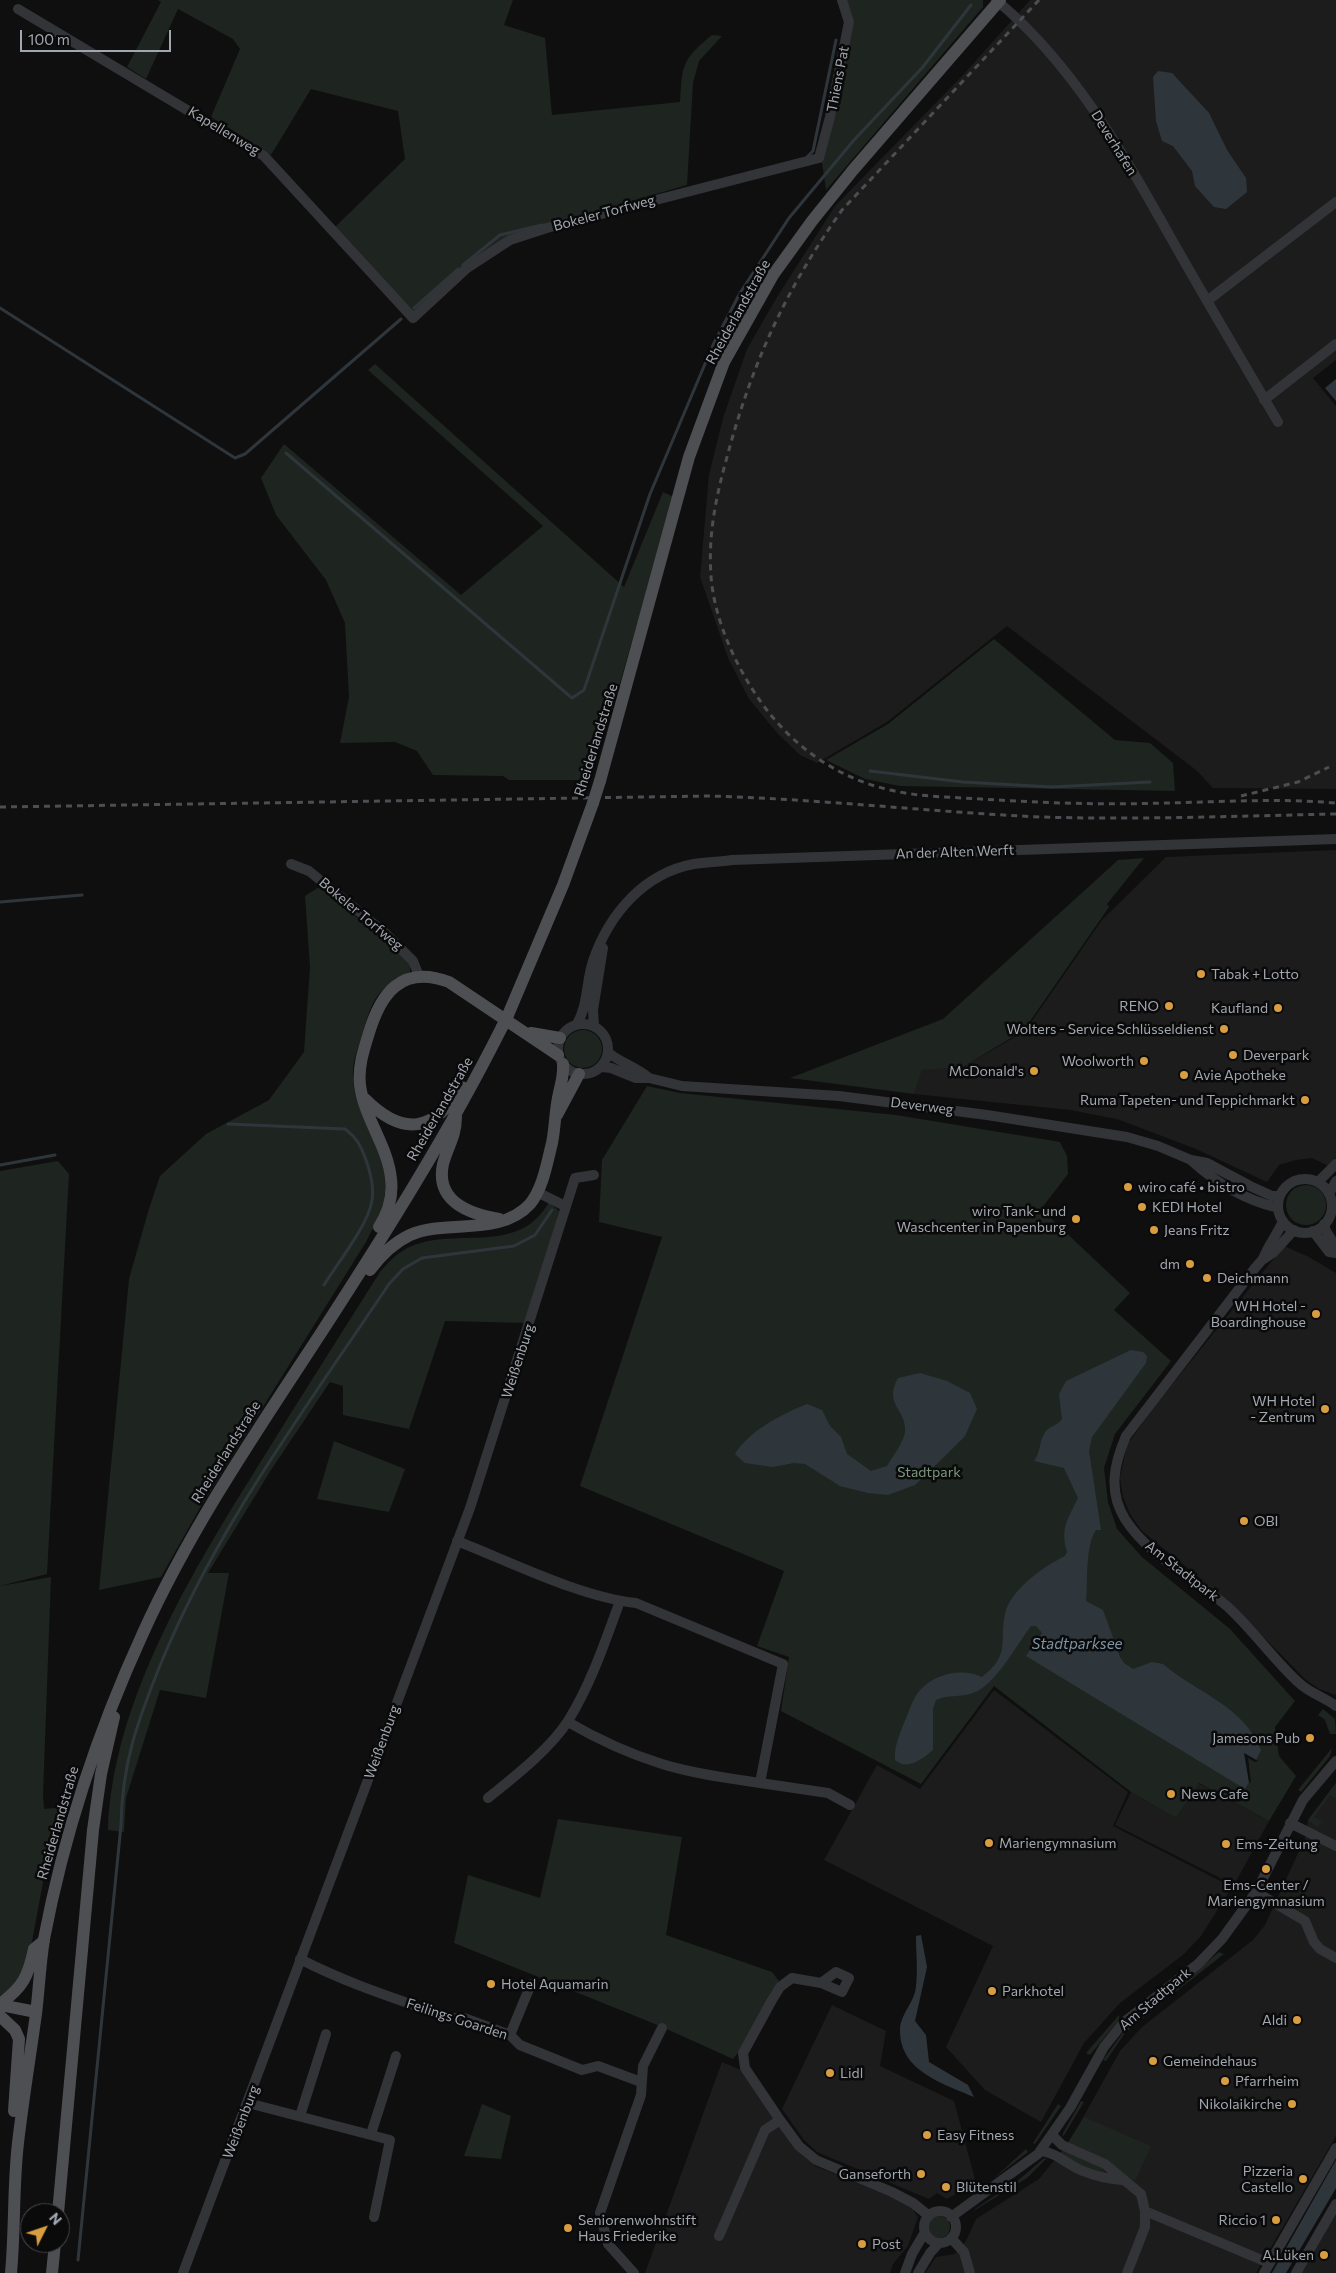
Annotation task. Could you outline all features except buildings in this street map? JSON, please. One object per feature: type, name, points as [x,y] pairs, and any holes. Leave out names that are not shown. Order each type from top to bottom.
[{"type":"main road","name":"Rheiderlandstraße","points":[[11,2273],[18,2146],[44,1941],[62,1860],[79,1798],[142,1635],[171,1575],[205,1515],[239,1458],[372,1254],[456,1115],[508,1014],[563,884],[594,803],[689,457],[724,362],[773,275],[812,221],[853,170],[998,1]]},
{"type":"main road","points":[[354,1282],[368,1274],[388,1250],[410,1235],[426,1230],[483,1226],[523,1210],[537,1192],[549,1154],[564,1073],[560,1060],[524,1032],[449,982],[435,977],[419,976],[397,984],[388,992],[375,1013],[360,1062],[359,1072],[368,1118],[386,1159],[391,1180],[390,1201],[386,1216],[370,1242],[372,1254]]},
{"type":"main road","points":[[524,1032],[560,1038]]},
{"type":"main road","points":[[363,1097],[388,1119],[401,1124],[420,1124],[441,1114],[451,1105],[466,1081],[479,1072]]},
{"type":"main road","points":[[557,1115],[579,1074]]},
{"type":"main road","points":[[456,1115],[456,1131],[443,1166],[443,1182],[448,1193],[465,1211],[501,1220]]},
{"type":"main road","points":[[59,2203],[93,1830],[101,1774],[112,1730],[116,1699]]},
{"type":"main road","points":[[0,2005],[22,1985],[29,1974],[34,1948],[44,1941]]},
{"type":"main road","points":[[0,2005],[36,2012]]},
{"type":"main road","points":[[0,2016],[15,2030],[19,2039],[20,2052],[12,2130],[18,2146]]},
{"type":"main road","points":[[52,2273],[54,2253]]},
{"type":"street","name":"Thiens Pat","points":[[820,158],[849,22],[842,0]]},
{"type":"street","name":"Deverhafen","points":[[998,1],[1046,48],[1084,96],[1140,183],[1278,422]]},
{"type":"street","name":"Kapellenweg","points":[[18,10],[264,156],[414,318]]},
{"type":"street","name":"Bokeler Torfweg","points":[[414,318],[467,268],[510,240],[820,158]]},
{"type":"street","points":[[1207,301],[1336,202]]},
{"type":"street","points":[[1264,400],[1336,344]]},
{"type":"street","name":"An der Alten Werft","points":[[577,1024],[584,1009],[593,961],[618,911],[639,889],[668,872],[693,864],[732,860],[961,851],[1336,839]]},
{"type":"street","name":"Bokeler Torfweg","points":[[291,864],[316,876],[385,933],[413,961],[419,976]]},
{"type":"street","name":"An der Alten Werft","points":[[594,1026],[593,1010],[604,936]]},
{"type":"street","points":[[577,1024],[594,1026],[606,1037],[609,1053],[602,1067],[587,1074],[579,1074],[560,1060],[560,1038],[570,1027],[577,1024]]},
{"type":"street","name":"Deverweg","points":[[609,1053],[620,1061],[639,1069],[649,1078]]},
{"type":"street","name":"Deverweg","points":[[602,1067],[636,1078],[649,1078],[682,1086],[839,1096],[1128,1137],[1158,1146],[1191,1160],[1207,1163],[1266,1194],[1279,1196]]},
{"type":"street","name":"Deverweg","points":[[1191,1160],[1202,1170],[1248,1199],[1278,1208]]},
{"type":"street","points":[[1318,1182],[1336,1164]]},
{"type":"street","name":"Weißenburg","points":[[182,2273],[248,2102],[470,1508],[575,1178],[594,1175]]},
{"type":"street","points":[[1311,1179],[1318,1182],[1329,1194],[1331,1209],[1324,1224],[1313,1231],[1294,1230],[1283,1221],[1278,1208],[1279,1196],[1286,1186],[1297,1180],[1311,1179]]},
{"type":"street","points":[[1329,1194],[1336,1181]]},
{"type":"street","points":[[537,1192],[565,1206]]},
{"type":"street","name":"Am Stadtpark","points":[[1283,1221],[1278,1235],[1266,1250],[1262,1260],[1184,1358],[1126,1436],[1116,1460],[1113,1478],[1117,1498],[1125,1518],[1138,1536],[1158,1554],[1228,1608],[1299,1683],[1336,1706]]},
{"type":"street","points":[[1324,1224],[1336,1247]]},
{"type":"street","name":"Am Stadtpark","points":[[1262,1260],[1274,1252],[1294,1230]]},
{"type":"street","points":[[1313,1231],[1329,1252],[1336,1253]]},
{"type":"street","points":[[457,1541],[586,1592],[636,1603],[783,1664],[760,1783]]},
{"type":"street","points":[[488,1798],[533,1759],[568,1722],[593,1674],[620,1601]]},
{"type":"street","points":[[568,1722],[594,1737],[662,1764],[712,1776],[828,1793],[850,1805]]},
{"type":"street","name":"Am Stadtpark","points":[[951,2216],[1026,2164],[1040,2151],[1070,2108],[1104,2047],[1123,2023],[1198,1964],[1222,1939],[1256,1892],[1290,1823],[1315,1783],[1336,1761]]},
{"type":"street","points":[[1290,1823],[1336,1846]]},
{"type":"street","points":[[1256,1892],[1305,1921],[1314,1942],[1320,1949],[1336,1958]]},
{"type":"street","name":"Feilings Goarden","points":[[300,1959],[336,1977],[361,1986],[451,2018],[464,2018],[510,2034],[520,2046],[582,2070],[598,2066],[641,2082]]},
{"type":"street","points":[[821,1983],[792,1978],[780,1987],[743,2053],[745,2068],[799,2146],[816,2160],[892,2192],[913,2203],[929,2216]]},
{"type":"street","points":[[510,2034],[531,1984]]},
{"type":"street","points":[[634,2273],[608,2244],[600,2213],[641,2095],[643,2066],[662,2028]]},
{"type":"street","points":[[300,2116],[326,2034]]},
{"type":"street","points":[[372,2134],[396,2056]]},
{"type":"street","points":[[248,2102],[390,2140],[374,2217]]},
{"type":"street","points":[[719,2236],[765,2130],[780,2120]]},
{"type":"street","points":[[1052,2135],[1062,2145],[1105,2164],[1141,2194],[1145,2211],[1145,2226],[1127,2273]]},
{"type":"street","points":[[1264,2273],[1336,2148]]},
{"type":"street","points":[[1040,2151],[1049,2152],[1081,2171],[1106,2179],[1122,2180]]},
{"type":"street","points":[[1296,2273],[1336,2204]]},
{"type":"street","points":[[1145,2211],[1269,2263]]},
{"type":"street","points":[[905,2273],[912,2254],[925,2232],[925,2224],[929,2216],[938,2212],[951,2216],[956,2230],[951,2238],[939,2243],[930,2253],[918,2273]]},
{"type":"street","points":[[925,2232],[930,2240],[939,2243]]},
{"type":"street","points":[[951,2238],[964,2252],[970,2273]]},
{"type":"shaded area","points":[[1030,0],[1336,0],[1336,360],[1313,378],[1336,406],[1336,789],[1213,788],[1196,770],[1007,626],[887,722],[817,763],[800,755],[778,734],[749,699],[728,658],[700,577],[709,475],[723,418],[747,349],[777,297],[835,206],[964,74]]},
{"type":"shaded area","points":[[1336,850],[1336,1157],[1331,1167],[1312,1158],[1296,1160],[1279,1165],[1267,1182],[1196,1149],[1117,1119],[1070,1110],[914,1094],[922,1069],[963,1067],[1025,1031],[1102,920],[1166,857]]},
{"type":"shaded area","points":[[1284,1246],[1309,1257],[1336,1273],[1336,1695],[1319,1689],[1305,1679],[1228,1601],[1142,1531],[1130,1514],[1123,1497],[1120,1478],[1127,1445],[1157,1403]]},
{"type":"shaded area","name":"Mariengymnasium","points":[[994,1690],[1128,1792],[1113,1826],[1232,1887],[1201,1936],[1184,1954],[1120,2003],[1084,2043],[1041,2122],[985,2090],[946,2047],[993,1946],[824,1860],[877,1765],[920,1789]]},
{"type":"shaded area","points":[[1198,1783],[1269,1821],[1234,1885],[1115,1825],[1131,1792],[1176,1818]]},
{"type":"shaded area","points":[[1336,1783],[1336,2136],[1256,2273],[925,2273],[936,2257],[955,2254],[966,2241],[976,2219],[1039,2179],[1070,2141],[1120,2051],[1142,2027],[1253,1940],[1265,1925],[1306,1836],[1308,1820]]},
{"type":"shaded area","points":[[832,2005],[886,2031],[880,2066],[954,2101],[976,2183],[947,2199],[937,2193],[929,2199],[817,2152],[804,2140],[782,2109]]},
{"type":"shaded area","points":[[722,2062],[741,2070],[797,2150],[815,2166],[891,2196],[911,2207],[918,2217],[908,2246],[893,2264],[890,2273],[645,2273]]},
{"type":"shaded area","points":[[1336,2211],[1336,2273],[1301,2273]]},
{"type":"green space","points":[[158,0],[513,0],[504,25],[545,38],[552,115],[680,102],[683,71],[689,57],[712,35],[722,36],[699,61],[693,83],[687,185],[509,236],[413,313],[335,227],[405,159],[398,111],[311,89],[271,155],[211,117],[240,49],[233,39],[178,9],[146,79],[127,67],[161,2]]},
{"type":"green space","points":[[845,0],[983,0],[983,7],[826,190],[822,162],[853,20]]},
{"type":"green space","points":[[375,364],[624,587],[663,492],[674,497],[605,734],[589,777],[579,780],[509,780],[503,776],[433,775],[417,751],[395,742],[340,743],[349,697],[345,623],[326,580],[276,515],[261,478],[284,444],[461,595],[543,526],[368,370]]},
{"type":"green space","points":[[994,639],[1115,740],[1150,743],[1173,763],[1175,791],[900,786],[865,779],[826,760],[888,724]]},
{"type":"green space","points":[[1144,858],[1107,904],[1109,907],[1024,1030],[963,1067],[922,1070],[914,1094],[790,1078],[943,1019],[1118,860]]},
{"type":"green space","points":[[319,887],[402,954],[410,965],[410,973],[384,988],[375,1000],[364,1028],[353,1069],[353,1084],[356,1098],[383,1167],[385,1190],[383,1206],[366,1242],[201,1506],[161,1577],[99,1590],[129,1279],[148,1212],[160,1176],[206,1134],[269,1100],[304,1052],[310,967],[305,896]]},
{"type":"green space","points":[[583,1030],[596,1036],[602,1049],[596,1062],[583,1068],[570,1062],[564,1049],[570,1036]]},
{"type":"green space","name":"Stadtpark","points":[[647,1086],[680,1093],[896,1115],[1060,1142],[1067,1156],[1068,1174],[1041,1209],[1130,1293],[1114,1310],[1171,1361],[1115,1434],[1104,1468],[1108,1502],[1117,1529],[1142,1557],[1230,1629],[1295,1701],[1275,1727],[1279,1756],[1296,1776],[1269,1821],[1199,1783],[1176,1818],[1131,1792],[994,1686],[921,1784],[781,1711],[789,1657],[757,1646],[784,1571],[580,1486],[662,1237],[599,1222],[602,1160]]},
{"type":"green space","points":[[58,1161],[69,1174],[47,1574],[0,1586],[0,1171]]},
{"type":"green space","points":[[1302,1185],[1310,1185],[1317,1188],[1323,1194],[1326,1205],[1323,1216],[1317,1222],[1310,1225],[1302,1225],[1295,1222],[1289,1216],[1286,1209],[1286,1201],[1289,1194],[1295,1188]]},
{"type":"green space","points":[[549,1202],[559,1211],[527,1323],[445,1321],[409,1429],[343,1415],[343,1386],[330,1382],[271,1470],[208,1573],[229,1573],[206,1698],[160,1690],[126,1798],[124,1832],[108,1830],[113,1781],[124,1732],[141,1683],[162,1635],[186,1588],[237,1499],[380,1272],[394,1257],[412,1246],[430,1241],[505,1235],[521,1229],[536,1219]]},
{"type":"green space","points":[[334,1441],[405,1469],[389,1512],[317,1499]]},
{"type":"green space","points":[[51,1577],[43,1795],[44,1809],[67,1807],[50,1845],[28,1963],[13,1987],[0,1996],[0,1586]]},
{"type":"green space","points":[[1323,1709],[1335,1719],[1336,1734],[1330,1734],[1325,1720],[1318,1715]]},
{"type":"green space","points":[[1332,1748],[1330,1756],[1301,1792],[1298,1790]]},
{"type":"green space","points":[[1336,1783],[1336,1798],[1330,1795],[1314,1817],[1322,1821],[1318,1827],[1308,1820]]},
{"type":"green space","points":[[558,1819],[682,1837],[666,1935],[772,1972],[779,1981],[743,2046],[733,2059],[660,2026],[454,1943],[468,1875],[540,1898]]},
{"type":"green space","points":[[1219,1952],[1224,1954],[1173,1994],[1171,1991]]},
{"type":"green space","points":[[1164,1996],[1166,1999],[1125,2033],[1106,2061],[1103,2060],[1129,2024]]},
{"type":"green space","points":[[1119,2015],[1119,2020],[1090,2055],[1086,2053]]},
{"type":"green space","points":[[1081,2101],[1084,2102],[1063,2137],[1063,2133]]},
{"type":"green space","points":[[482,2104],[511,2116],[501,2159],[464,2156]]},
{"type":"green space","points":[[1058,2104],[1061,2106],[1035,2144],[1033,2143]]},
{"type":"green space","points":[[1084,2117],[1151,2146],[1135,2181],[1067,2144]]},
{"type":"green space","points":[[1026,2149],[1028,2152],[993,2179]]},
{"type":"green space","points":[[1064,2149],[1102,2167],[1105,2174],[1084,2168],[1060,2153]]},
{"type":"green space","points":[[1047,2158],[1027,2178],[975,2210],[1021,2178],[1043,2159]]},
{"type":"green space","points":[[939,2216],[947,2219],[950,2227],[947,2235],[939,2238],[931,2235],[928,2227],[931,2219]]},
{"type":"water","points":[[1158,71],[1172,73],[1209,113],[1227,150],[1246,178],[1247,192],[1226,209],[1214,207],[1195,186],[1192,171],[1173,146],[1162,141],[1156,121],[1153,77]]},
{"type":"water","points":[[1336,379],[1336,401],[1325,388]]},
{"type":"water","name":"Stadtparksee","points":[[1131,1350],[1143,1352],[1147,1356],[1146,1363],[1092,1437],[1089,1451],[1101,1530],[1096,1530],[1090,1545],[1086,1601],[1103,1610],[1120,1657],[1124,1663],[1133,1669],[1152,1662],[1163,1664],[1218,1701],[1243,1722],[1261,1750],[1256,1760],[1245,1754],[1249,1782],[1245,1789],[1026,1656],[1042,1633],[1036,1626],[1031,1626],[1005,1664],[981,1689],[973,1693],[936,1700],[933,1709],[933,1750],[910,1764],[900,1763],[895,1760],[896,1746],[911,1706],[921,1689],[934,1679],[942,1676],[966,1673],[982,1677],[991,1669],[997,1662],[1002,1648],[1003,1624],[1008,1605],[1021,1588],[1038,1572],[1065,1556],[1067,1552],[1064,1536],[1066,1524],[1078,1498],[1064,1468],[1034,1461],[1046,1431],[1062,1419],[1059,1394],[1066,1381]]},
{"type":"water","points":[[920,1373],[947,1381],[970,1393],[977,1409],[965,1436],[915,1485],[888,1495],[868,1493],[840,1486],[805,1464],[794,1463],[773,1467],[745,1463],[735,1454],[741,1445],[758,1430],[777,1418],[807,1404],[822,1410],[830,1426],[841,1437],[847,1454],[871,1471],[887,1466],[900,1445],[905,1432],[903,1418],[894,1401],[894,1387],[898,1378]]},
{"type":"water","points":[[921,1935],[927,1967],[915,2021],[926,2035],[929,2062],[968,2085],[974,2097],[925,2074],[907,2055],[902,2043],[901,2023],[916,1986],[916,1936]]},
{"type":"water","points":[[1336,2160],[1336,2188],[1286,2273],[1272,2273]]},
{"type":"pier","points":[[1244,1753],[1258,1761],[1255,1762],[1248,1758],[1251,1783],[1249,1782]]},
{"type":"waterway","points":[[286,453],[572,698],[584,690],[650,494],[713,345],[740,293],[789,218],[854,140],[922,68],[971,5]]},
{"type":"waterway","points":[[807,157],[813,151],[836,40]]},
{"type":"waterway","points":[[463,265],[500,235],[542,225]]},
{"type":"waterway","points":[[414,308],[458,269]]},
{"type":"waterway","points":[[0,308],[235,458],[245,454],[401,319]]},
{"type":"waterway","points":[[870,771],[963,782],[1052,787],[1150,782]]},
{"type":"waterway","points":[[0,902],[82,895]]},
{"type":"waterway","points":[[228,1124],[345,1129],[358,1143],[371,1177],[373,1194],[371,1205],[363,1224],[324,1285]]},
{"type":"waterway","points":[[0,1165],[55,1155]]},
{"type":"waterway","points":[[78,2260],[124,1782],[132,1744],[144,1707],[182,1617],[234,1518],[295,1423],[389,1284],[403,1269],[422,1258],[514,1246],[535,1235],[552,1210]]},
{"type":"railway","points":[[1039,0],[842,210],[822,239],[788,298],[773,328],[748,390],[727,457],[716,501],[710,560],[713,592],[722,626],[743,674],[761,702],[787,733],[817,758],[871,785],[924,795],[1050,803],[1118,804],[1272,801],[1336,803]]},
{"type":"railway","points":[[1241,796],[1298,782],[1329,767]]},
{"type":"railway","points":[[0,807],[709,796],[1041,817],[1152,818],[1336,814]]},
{"type":"place","name":"Tabak + Lotto","points":[[1201,974]]},
{"type":"place","name":"RENO","points":[[1169,1006]]},
{"type":"place","name":"Kaufland","points":[[1278,1008]]},
{"type":"place","name":"Wolters - Service Schlüsseldienst","points":[[1224,1029]]},
{"type":"place","name":"Deverpark","points":[[1233,1055]]},
{"type":"place","name":"Woolworth","points":[[1144,1061]]},
{"type":"place","name":"McDonald's","points":[[1034,1071]]},
{"type":"place","name":"Avie Apotheke","points":[[1184,1075]]},
{"type":"place","name":"Ruma Tapeten- und Teppichmarkt","points":[[1305,1100]]},
{"type":"place","name":"wiro café • bistro","points":[[1128,1187]]},
{"type":"place","name":"KEDI Hotel","points":[[1142,1207]]},
{"type":"place","name":"wiro Tank- und Waschcenter in Papenburg","points":[[1076,1219]]},
{"type":"place","name":"Jeans Fritz","points":[[1154,1230]]},
{"type":"place","name":"dm","points":[[1190,1264]]},
{"type":"place","name":"Deichmann","points":[[1207,1278]]},
{"type":"place","name":"WH Hotel - Boardinghouse","points":[[1316,1314]]},
{"type":"place","name":"WH Hotel - Zentrum","points":[[1325,1409]]},
{"type":"place","name":"OBI","points":[[1244,1521]]},
{"type":"place","name":"Jamesons Pub","points":[[1310,1738]]},
{"type":"place","name":"News Cafe","points":[[1171,1794]]},
{"type":"place","name":"Mariengymnasium","points":[[989,1843]]},
{"type":"place","name":"Ems-Zeitung","points":[[1226,1844]]},
{"type":"place","name":"Ems-Center / Mariengymnasium","points":[[1266,1869]]},
{"type":"place","name":"Hotel Aquamarin","points":[[491,1984]]},
{"type":"place","name":"Parkhotel","points":[[992,1991]]},
{"type":"place","name":"Aldi","points":[[1297,2020]]},
{"type":"place","name":"Gemeindehaus","points":[[1153,2061]]},
{"type":"place","name":"Lidl","points":[[830,2073]]},
{"type":"place","name":"Pfarrheim","points":[[1225,2081]]},
{"type":"place","name":"Nikolaikirche","points":[[1292,2104]]},
{"type":"place","name":"Easy Fitness","points":[[927,2135]]},
{"type":"place","name":"Ganseforth","points":[[921,2174]]},
{"type":"place","name":"Pizzeria Castello","points":[[1303,2179]]},
{"type":"place","name":"Blütenstil","points":[[946,2187]]},
{"type":"place","name":"Riccio 1","points":[[1276,2220]]},
{"type":"place","name":"Seniorenwohnstift Haus Friederike","points":[[568,2228]]},
{"type":"place","name":"Post","points":[[862,2244]]},
{"type":"place","name":"A.Lüken","points":[[1324,2255]]}]
